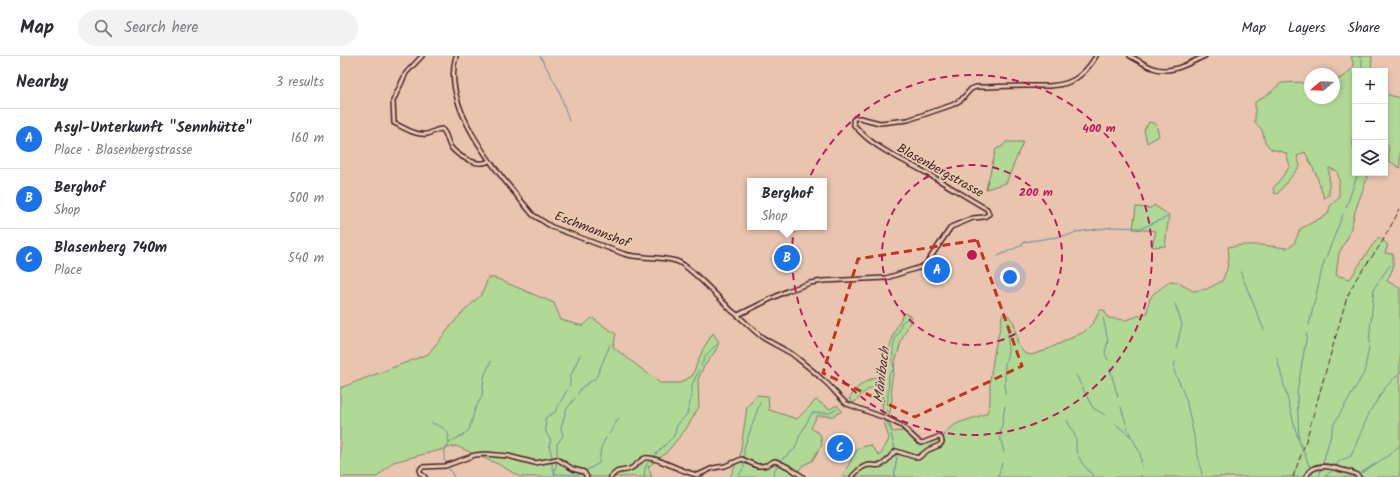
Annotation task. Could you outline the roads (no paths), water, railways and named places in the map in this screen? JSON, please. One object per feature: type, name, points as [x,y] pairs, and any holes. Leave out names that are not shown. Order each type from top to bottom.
[{"type":"street","points":[[422,56],[406,73],[393,101],[394,122],[420,134],[429,134],[435,130],[442,129],[446,133],[451,147],[456,152],[477,163],[482,164],[489,161]]},
{"type":"street","name":"Eschmannshof","points":[[456,56],[453,75],[459,104],[480,147],[489,161],[533,215],[552,227],[624,254],[635,257],[678,261],[738,315]]},
{"type":"street","name":"Blasenbergstrasse","points":[[738,315],[810,283],[886,278],[921,267],[926,264],[951,228],[969,219],[984,217],[989,214],[987,209],[969,200],[913,165],[882,150],[854,125],[853,120],[855,118],[880,123],[908,120],[952,105],[961,100],[971,89],[976,87],[1054,86],[1078,77],[1090,66],[1096,56]]},
{"type":"street","points":[[1130,56],[1158,70],[1182,67],[1205,56]]},
{"type":"street","points":[[738,315],[762,336],[791,354],[818,375],[847,404],[888,419],[902,426],[919,442],[922,443],[938,437],[941,438],[942,442],[940,445],[928,450],[918,458],[896,452],[891,454],[883,464],[879,466],[869,465],[852,477]]},
{"type":"street","points":[[425,477],[420,473],[422,467],[445,466],[475,455],[488,454],[508,456],[535,463],[557,459],[572,469],[584,472],[587,477]]},
{"type":"street","points":[[612,477],[615,472],[633,468],[647,457],[659,460],[676,469],[698,475],[713,468],[725,466],[738,459],[746,460],[757,466],[767,465],[774,461],[790,468],[803,477]]},
{"type":"street","points":[[1306,477],[1314,469],[1329,466],[1355,473],[1359,477]]},
{"type":"waterway","points":[[540,56],[559,90],[569,121]]},
{"type":"waterway","points":[[1358,56],[1362,59],[1362,68]]},
{"type":"waterway","points":[[1346,208],[1357,176]]},
{"type":"waterway","points":[[1309,325],[1323,265],[1343,214]]},
{"type":"waterway","points":[[998,256],[1022,245],[1024,242],[1069,235],[1076,232],[1113,227],[1142,228],[1167,217]]},
{"type":"waterway","points":[[1369,343],[1374,288],[1390,265]]},
{"type":"waterway","points":[[1240,271],[1264,330]]},
{"type":"waterway","points":[[1175,304],[1182,324],[1176,349]]},
{"type":"waterway","name":"Mänibach","points":[[887,416],[889,374],[894,369],[894,345],[901,323],[909,317]]},
{"type":"waterway","points":[[1103,318],[1108,340],[1105,353],[1108,360]]},
{"type":"waterway","points":[[1005,394],[1005,364],[1008,352],[1008,322]]},
{"type":"waterway","points":[[1302,448],[1299,441],[1297,392],[1307,334]]},
{"type":"waterway","points":[[578,394],[581,388],[596,378],[610,345]]},
{"type":"waterway","points":[[701,366],[706,355],[716,345]]},
{"type":"waterway","points":[[1323,463],[1334,424],[1364,373],[1369,347]]},
{"type":"waterway","points":[[569,386],[570,377],[580,355]]},
{"type":"waterway","points":[[1277,358],[1298,439]]},
{"type":"waterway","points":[[447,463],[444,460],[445,451],[450,442],[469,430],[475,409],[482,396],[484,377],[491,361]]},
{"type":"waterway","points":[[1175,362],[1174,371],[1181,386]]},
{"type":"waterway","points":[[1110,369],[1118,397]]},
{"type":"waterway","points":[[654,456],[674,436],[677,425],[687,414],[692,395],[692,385],[699,370]]},
{"type":"waterway","points":[[1324,477],[1333,470],[1339,461],[1351,456],[1370,411],[1385,388],[1400,372]]},
{"type":"waterway","points":[[1076,375],[1081,385]]},
{"type":"waterway","points":[[1082,387],[1093,408],[1105,415]]},
{"type":"waterway","points":[[1182,389],[1186,399],[1202,474]]},
{"type":"waterway","points":[[552,457],[549,445],[551,440],[546,433],[545,418],[555,412],[567,390]]},
{"type":"waterway","points":[[557,456],[557,444],[563,436],[561,428],[566,410],[575,398]]},
{"type":"waterway","points":[[744,457],[744,448],[760,403]]},
{"type":"waterway","points":[[1004,452],[1000,437],[1005,406]]},
{"type":"waterway","points":[[1121,407],[1128,430],[1140,453],[1142,467]]},
{"type":"waterway","points":[[781,460],[795,449],[799,437],[812,413],[830,413],[837,409]]},
{"type":"waterway","points":[[1107,417],[1130,436]]},
{"type":"waterway","points":[[609,434],[619,418]]},
{"type":"waterway","points":[[1067,420],[1076,438],[1076,450],[1078,454]]},
{"type":"waterway","name":"Mänibach","points":[[887,421],[890,429]]},
{"type":"waterway","points":[[432,423],[440,426],[446,431],[449,436],[449,442]]},
{"type":"waterway","name":"Mänibach","points":[[891,434],[895,449]]},
{"type":"waterway","points":[[586,471],[599,463],[601,447],[606,438]]},
{"type":"waterway","points":[[1361,473],[1389,455],[1400,445]]},
{"type":"waterway","points":[[1304,452],[1310,468]]},
{"type":"waterway","name":"Mänibach","points":[[894,477],[897,456]]},
{"type":"waterway","points":[[1079,457],[1094,477]]},
{"type":"waterway","points":[[645,477],[645,468],[650,460]]},
{"type":"waterway","points":[[554,477],[557,461]]},
{"type":"waterway","points":[[552,462],[552,467],[555,474]]},
{"type":"waterway","points":[[738,477],[744,467],[744,462]]},
{"type":"waterway","points":[[998,477],[1002,463]]},
{"type":"waterway","points":[[773,477],[774,471],[778,465]]},
{"type":"waterway","points":[[449,468],[454,477]]},
{"type":"waterway","points":[[1319,477],[1321,469]]},
{"type":"waterway","points":[[555,474],[579,475],[582,473]]},
{"type":"waterway","points":[[1312,473],[1314,477]]},
{"type":"railway","points":[[1293,477],[1305,444],[1347,297],[1356,279],[1381,244],[1400,209]]},
{"type":"place","name":"Berghof","points":[[787,258]]},
{"type":"place","name":"Asyl-Unterkunft \"Sennhütte\"","points":[[937,270]]},
{"type":"place","name":"Blasenberg 740m","points":[[840,448]]}]
